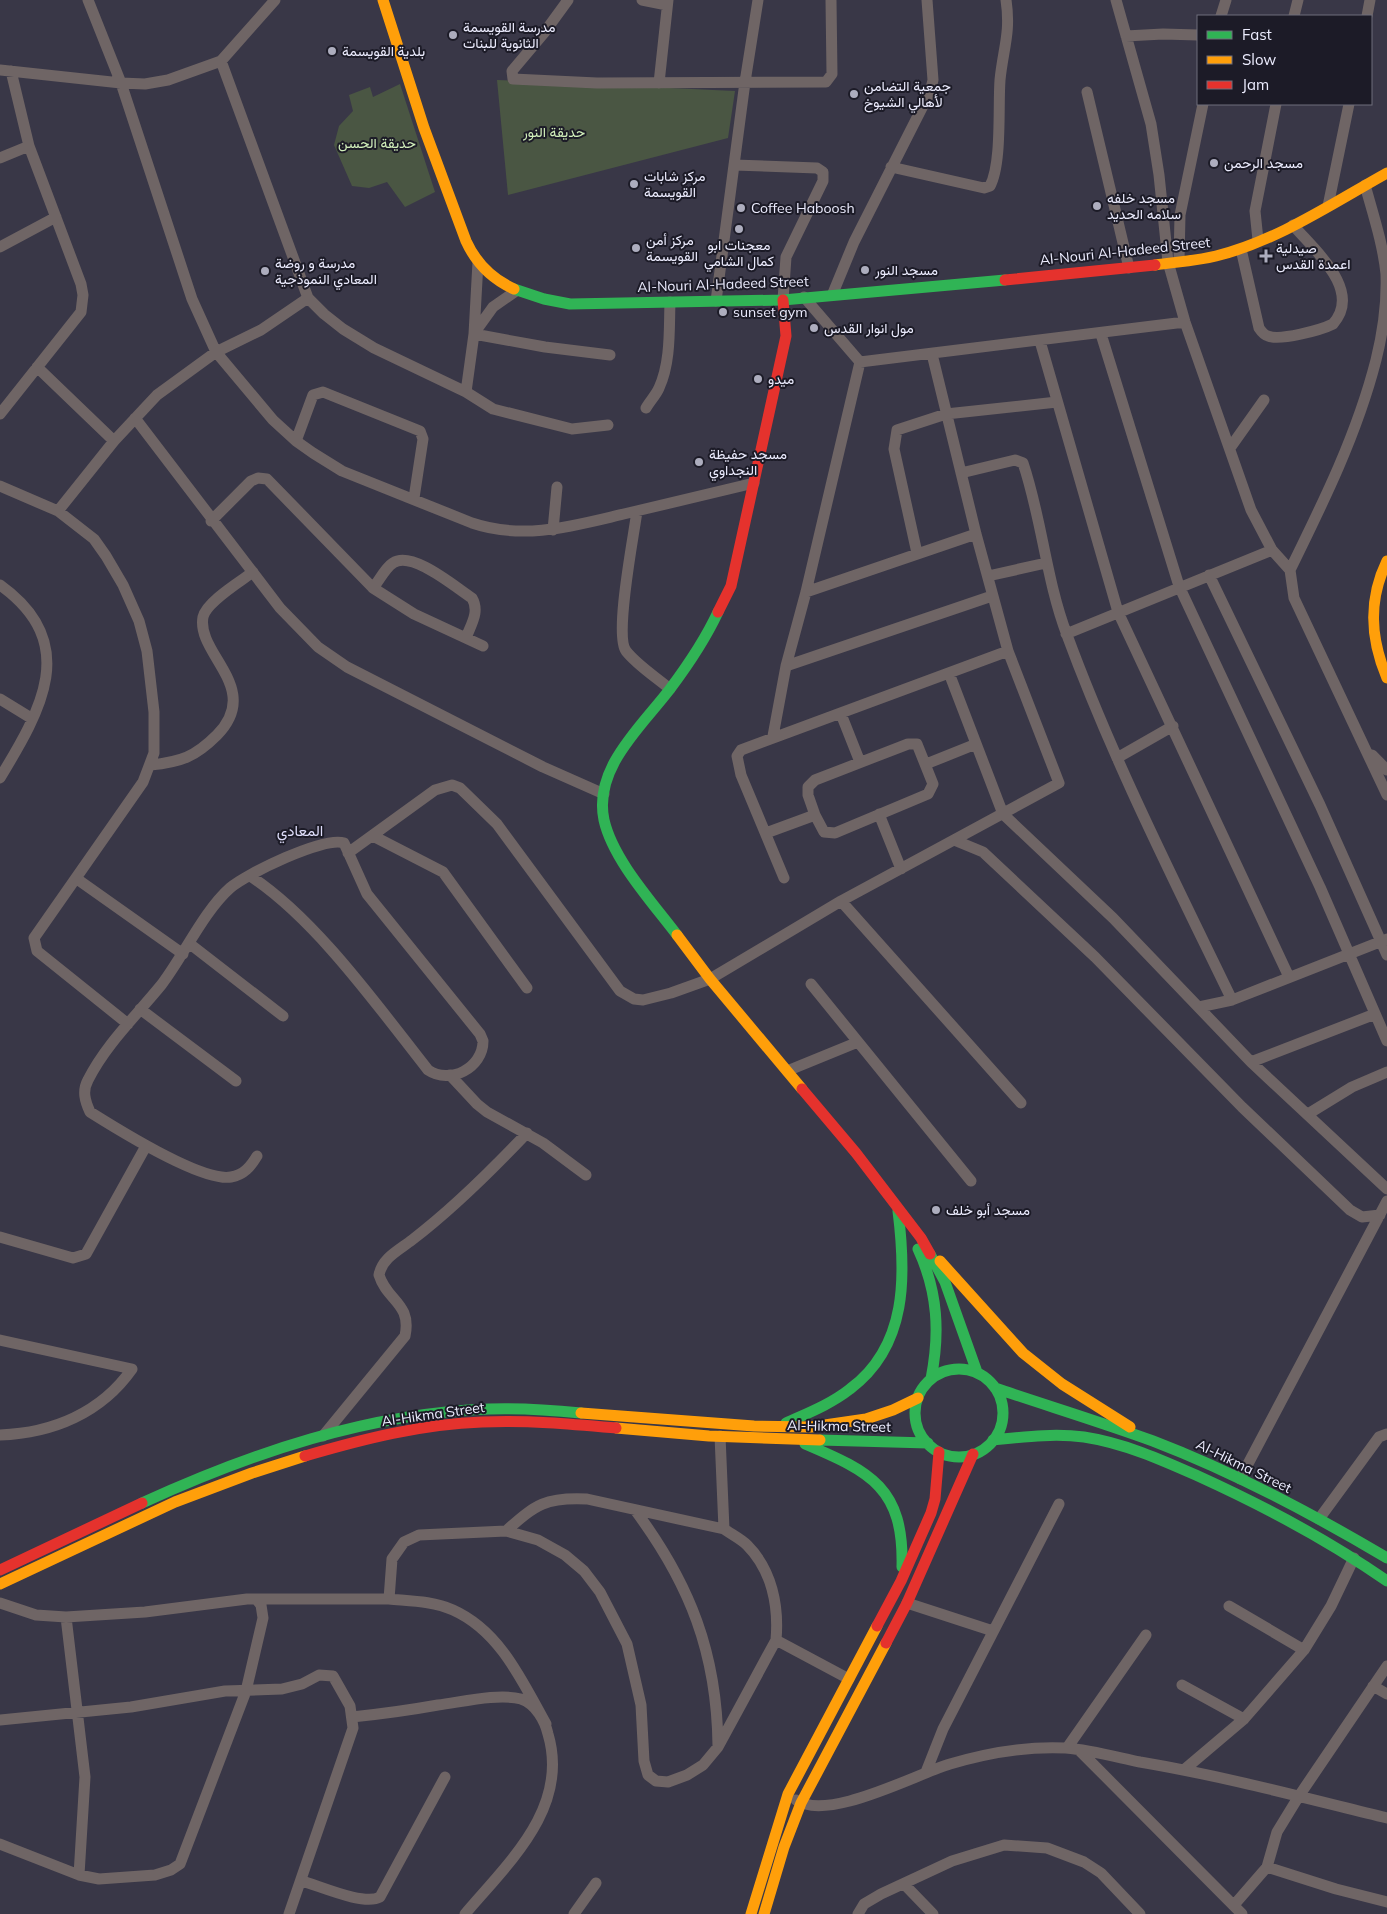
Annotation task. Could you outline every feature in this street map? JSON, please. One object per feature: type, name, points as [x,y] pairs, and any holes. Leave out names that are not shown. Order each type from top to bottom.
[{"type":"street","points":[[88,0],[121,83],[192,299],[216,352],[252,397],[296,441],[342,471],[414,498],[490,530],[511,532],[553,530],[754,484]]},
{"type":"street","points":[[0,414],[81,312],[83,303],[81,284],[29,146],[5,70],[121,83],[145,84],[168,80],[220,61],[275,0]]},
{"type":"street","name":"Al-Nouri Al-Hadeed Street","points":[[383,0],[443,182],[469,246],[478,262],[496,278],[516,291],[537,298],[570,304],[778,300],[833,293],[1129,268],[1214,257],[1241,249],[1293,225],[1387,172]]},
{"type":"street","points":[[568,0],[544,33],[512,71],[514,79],[659,83],[826,82],[830,80],[832,74],[832,0]]},
{"type":"street","points":[[642,0],[667,2],[659,83]]},
{"type":"street","points":[[716,301],[744,82],[758,0]]},
{"type":"street","points":[[833,293],[854,242],[932,86],[927,0]]},
{"type":"street","points":[[891,166],[984,188],[990,186],[998,139],[1001,69],[1008,37],[1006,0]]},
{"type":"street","points":[[1116,0],[1151,124],[1185,322],[1251,510],[1272,550],[1290,570]]},
{"type":"street","points":[[1222,15],[1226,0]]},
{"type":"street","points":[[1294,15],[1298,0]]},
{"type":"street","points":[[1367,15],[1370,0]]},
{"type":"street","points":[[1126,36],[1197,35]]},
{"type":"street","points":[[220,61],[308,298],[324,314],[343,329],[374,348],[466,392],[493,409],[530,420],[572,428],[608,425]]},
{"type":"street","points":[[1087,92],[1129,268]]},
{"type":"street","points":[[1174,262],[1180,215],[1203,105]]},
{"type":"street","points":[[1258,240],[1255,221],[1256,202],[1276,105]]},
{"type":"street","points":[[1328,206],[1348,105]]},
{"type":"street","points":[[0,158],[29,146]]},
{"type":"street","points":[[734,165],[817,168],[823,172],[823,181],[786,258],[778,300],[777,338],[783,350]]},
{"type":"street","points":[[1365,185],[1383,252],[1386,275],[1384,325],[1369,386],[1348,448],[1290,570],[1294,598],[1368,751],[1387,795]]},
{"type":"street","points":[[0,247],[56,217]]},
{"type":"street","points":[[1241,249],[1259,328],[1262,333],[1268,336],[1279,337],[1327,327],[1338,319],[1342,309],[1341,285],[1293,225]]},
{"type":"street","points":[[466,392],[474,334],[478,262]]},
{"type":"street","points":[[474,334],[493,306],[516,291]]},
{"type":"street","points":[[58,511],[114,441],[164,389],[216,352],[261,330],[308,298]]},
{"type":"street","points":[[860,362],[803,298],[786,336],[731,586],[705,640],[670,689],[619,752],[612,766],[604,794],[604,820],[616,850],[710,979],[856,1152],[920,1238],[1023,1353],[1062,1384],[1152,1441]]},
{"type":"street","points":[[778,300],[786,336]]},
{"type":"street","points":[[646,408],[659,388],[664,374],[670,302]]},
{"type":"street","points":[[860,362],[1101,334],[1185,322]]},
{"type":"street","points":[[474,334],[545,347],[610,355]]},
{"type":"street","points":[[1101,334],[1179,586],[1320,887],[1387,1040]]},
{"type":"street","points":[[1040,341],[1118,612],[1289,977]]},
{"type":"street","points":[[348,853],[435,790],[447,786],[456,786],[469,795],[497,824],[610,978],[627,996],[643,1000],[710,979],[841,901],[1059,783],[1008,651],[976,534],[932,354]]},
{"type":"street","points":[[773,736],[786,666],[806,592],[860,362]]},
{"type":"street","points":[[37,368],[114,441]]},
{"type":"street","points":[[296,441],[313,395],[323,392],[420,432],[423,439],[414,498]]},
{"type":"street","points":[[1230,448],[1264,400]]},
{"type":"street","points":[[917,553],[894,449],[897,430],[946,414],[1057,402]]},
{"type":"street","points":[[135,418],[211,521],[280,608],[330,657],[543,767],[604,794]]},
{"type":"street","points":[[961,473],[1016,460],[1022,461],[1046,563],[1066,634],[1117,758],[1232,1000]]},
{"type":"street","points":[[211,521],[251,481],[258,478],[268,479],[373,588],[414,614],[483,646]]},
{"type":"street","points":[[0,486],[58,511],[85,531],[102,551],[123,585],[139,621],[147,651],[154,712],[154,752],[150,765],[143,782],[34,938],[34,948],[128,1024]]},
{"type":"street","points":[[553,530],[557,487]]},
{"type":"street","points":[[637,511],[622,619],[622,641],[625,650],[670,689]]},
{"type":"street","points":[[806,592],[976,534]]},
{"type":"street","points":[[1066,634],[1179,586],[1272,550]]},
{"type":"street","points":[[373,588],[393,563],[406,560],[417,562],[472,598],[476,605],[476,612],[466,638]]},
{"type":"street","points":[[1387,561],[1380,572],[1375,590],[1372,636],[1380,663],[1387,678]]},
{"type":"street","points":[[988,576],[1046,563]]},
{"type":"street","points":[[150,765],[176,762],[194,755],[226,726],[232,704],[231,685],[207,639],[202,618],[205,611],[218,598],[253,572]]},
{"type":"street","points":[[1209,575],[1384,940],[1387,955]]},
{"type":"street","points":[[0,586],[25,606],[35,619],[48,663],[46,687],[43,697],[15,753],[0,778]]},
{"type":"street","points":[[786,666],[992,596]]},
{"type":"street","points":[[784,878],[741,775],[737,756],[747,746],[841,714],[1008,651]]},
{"type":"street","points":[[948,673],[1003,814],[1113,918],[1251,1062],[1387,1189]]},
{"type":"street","points":[[0,699],[32,718]]},
{"type":"street","points":[[841,714],[860,762]]},
{"type":"street","points":[[1117,758],[1172,726]]},
{"type":"street","points":[[914,743],[920,748],[926,764],[933,784],[928,794],[831,834],[822,831],[808,795],[811,783],[860,762],[914,743]]},
{"type":"street","points":[[926,764],[976,744]]},
{"type":"street","points":[[1368,751],[1387,770]]},
{"type":"street","points":[[879,814],[901,869]]},
{"type":"street","points":[[766,833],[815,815]]},
{"type":"street","points":[[373,836],[443,872],[527,988]]},
{"type":"street","points":[[954,840],[983,852],[1088,950],[1242,1107],[1350,1210],[1362,1217],[1380,1215]]},
{"type":"street","points":[[250,876],[273,891],[328,948],[428,1070],[435,1075],[450,1075],[465,1070],[477,1062],[483,1041],[480,1034],[367,894],[342,842],[323,843],[304,849],[250,876],[224,894],[183,954],[108,1049],[88,1081],[85,1099],[90,1112],[146,1146],[211,1175],[231,1177],[247,1170],[257,1156]]},
{"type":"street","points":[[77,879],[183,954]]},
{"type":"street","points":[[841,901],[1021,1103]]},
{"type":"street","points":[[1200,1007],[1232,1000],[1384,940]]},
{"type":"street","points":[[190,944],[283,1016]]},
{"type":"street","points":[[811,984],[971,1181]]},
{"type":"street","points":[[140,1009],[236,1081]]},
{"type":"street","points":[[1251,1062],[1375,1014]]},
{"type":"street","points":[[787,1071],[858,1042]]},
{"type":"street","points":[[1308,1114],[1352,1087],[1387,1072]]},
{"type":"street","points":[[450,1075],[477,1104],[527,1133],[586,1175]]},
{"type":"street","points":[[323,1436],[405,1336],[406,1314],[384,1286],[379,1275],[383,1262],[438,1220],[486,1176],[527,1133]]},
{"type":"street","points":[[0,1237],[72,1258],[86,1254],[146,1146]]},
{"type":"street","points":[[890,1197],[920,1253],[934,1291],[938,1328],[931,1379],[918,1398],[917,1422],[928,1443],[939,1452],[957,1456],[973,1454],[993,1440],[1001,1426],[1003,1410],[995,1388],[977,1372],[953,1369],[931,1379]]},
{"type":"street","points":[[1240,1479],[1265,1428],[1387,1201]]},
{"type":"street","points":[[774,1427],[812,1413],[842,1398],[879,1360],[896,1327],[902,1298],[904,1256],[898,1211]]},
{"type":"street","points":[[920,1238],[945,1282],[974,1359],[977,1372]]},
{"type":"street","points":[[0,1340],[132,1369],[111,1394],[79,1416],[52,1426],[0,1435]]},
{"type":"street","name":"Al-Hikma Street","points":[[995,1388],[1152,1441],[1240,1479],[1319,1519],[1387,1558]]},
{"type":"street","name":"Al-Hikma Street","points":[[0,1570],[47,1550],[144,1502],[246,1461],[323,1436],[397,1420],[501,1409],[774,1427],[835,1425],[865,1421],[885,1415],[918,1398]]},
{"type":"street","name":"Al-Hikma Street","points":[[0,1584],[42,1567],[170,1504],[297,1460],[386,1435],[452,1424],[518,1420],[720,1436],[928,1443]]},
{"type":"street","points":[[1319,1519],[1379,1437],[1387,1434]]},
{"type":"street","points":[[720,1436],[724,1529]]},
{"type":"street","name":"Al-Hikma Street","points":[[993,1440],[1063,1436],[1084,1437],[1158,1459],[1231,1491],[1290,1520],[1354,1558],[1387,1581]]},
{"type":"street","points":[[796,1440],[830,1454],[861,1471],[884,1490],[899,1514],[904,1537],[901,1581]]},
{"type":"street","points":[[751,1914],[788,1794],[901,1581],[931,1513],[935,1499],[939,1452]]},
{"type":"street","points":[[764,1914],[781,1855],[801,1803],[907,1603],[973,1454]]},
{"type":"street","points":[[389,1599],[392,1559],[404,1542],[419,1535],[506,1531],[538,1540],[565,1555],[584,1571],[600,1592],[627,1644],[641,1704],[644,1761],[648,1774],[656,1781],[668,1782],[687,1775],[703,1764],[718,1747],[776,1640],[778,1616],[773,1591],[762,1566],[747,1545],[724,1529],[587,1498],[565,1498],[547,1501],[532,1508],[506,1531]]},
{"type":"street","points":[[926,1772],[943,1729],[1059,1504]]},
{"type":"street","points":[[635,1510],[658,1541],[676,1572],[703,1637],[713,1677],[718,1712],[718,1747]]},
{"type":"street","points":[[1185,1769],[1244,1719],[1304,1650],[1332,1606],[1354,1558]]},
{"type":"street","points":[[0,1603],[36,1615],[66,1618],[256,1600],[389,1599],[438,1605],[453,1610],[477,1625],[498,1644],[546,1724],[554,1766],[538,1820],[525,1845],[465,1914]]},
{"type":"street","points":[[0,1844],[79,1875],[112,1880],[155,1875],[180,1864],[184,1858],[246,1691],[263,1618],[261,1605],[256,1600]]},
{"type":"street","points":[[907,1603],[993,1632]]},
{"type":"street","points":[[1229,1606],[1304,1650]]},
{"type":"street","points":[[66,1618],[85,1777],[79,1875]]},
{"type":"street","points":[[1067,1748],[1146,1635]]},
{"type":"street","points":[[776,1640],[849,1679]]},
{"type":"street","points":[[1080,1751],[1238,1910],[1266,1867],[1278,1832],[1299,1796],[1387,1666]]},
{"type":"street","points":[[0,1720],[131,1707],[203,1694],[282,1690],[302,1684],[319,1674],[329,1674],[339,1683],[350,1706],[352,1728],[302,1881],[289,1914]]},
{"type":"street","points":[[1182,1685],[1244,1719]]},
{"type":"street","points":[[1373,1686],[1387,1694]]},
{"type":"street","points":[[352,1717],[476,1700],[511,1698],[523,1700],[534,1708],[546,1724]]},
{"type":"street","points":[[788,1794],[801,1803],[830,1804],[854,1802],[950,1764],[1002,1752],[1067,1748],[1185,1769],[1387,1818]]},
{"type":"street","points":[[302,1881],[358,1898],[371,1900],[380,1897],[445,1777]]},
{"type":"street","points":[[858,1914],[864,1904],[904,1884],[976,1852],[1004,1845],[1047,1848],[1066,1854],[1101,1873],[1140,1914]]},
{"type":"street","points":[[1266,1867],[1336,1889],[1387,1902]]},
{"type":"street","points":[[574,1914],[596,1883]]},
{"type":"street","points":[[904,1884],[933,1914]]},
{"type":"green space","name":"حديقة النور","points":[[497,80],[735,91],[728,138],[508,195]]},
{"type":"green space","name":"حديقة الحسن","points":[[400,84],[435,192],[405,207],[387,182],[369,188],[352,186],[334,145],[339,126],[353,111],[349,95],[370,87],[373,97]]},
{"type":"traffic: fast","points":[[514,289],[544,299],[570,304],[783,300],[1005,280]]},
{"type":"traffic: fast","points":[[677,935],[635,880],[616,850],[604,820],[603,801],[606,783],[622,749],[683,671],[702,642],[718,612]]},
{"type":"traffic: fast","points":[[786,1423],[819,1408],[850,1389],[869,1372],[883,1352],[893,1331],[899,1308],[902,1284],[901,1235],[898,1211]]},
{"type":"traffic: fast","points":[[918,1249],[930,1281],[935,1313],[936,1345],[931,1379]]},
{"type":"traffic: fast","points":[[930,1254],[945,1282],[977,1372]]},
{"type":"traffic: fast","points":[[959,1369],[976,1373],[990,1382],[999,1396],[1003,1413],[999,1430],[990,1444],[976,1453],[959,1457],[942,1453],[928,1444],[919,1430],[915,1413],[919,1396],[928,1382],[942,1373],[959,1369]]},
{"type":"traffic: fast","points":[[995,1388],[1153,1441],[1213,1466],[1273,1495],[1387,1558]]},
{"type":"traffic: fast","points":[[142,1503],[268,1452],[355,1427],[399,1418],[489,1409],[581,1413]]},
{"type":"traffic: fast","points":[[993,1440],[1038,1436],[1073,1436],[1114,1443],[1142,1453],[1171,1464],[1247,1499],[1319,1538],[1387,1581]]},
{"type":"traffic: fast","points":[[820,1440],[928,1443]]},
{"type":"traffic: fast","points":[[805,1444],[848,1464],[865,1474],[879,1486],[890,1501],[897,1518],[901,1540],[902,1567]]},
{"type":"traffic: slow","points":[[383,0],[424,128],[466,241],[486,270],[514,289]]},
{"type":"traffic: slow","points":[[1155,265],[1216,256],[1261,241],[1304,220],[1387,173]]},
{"type":"traffic: slow","points":[[1387,561],[1381,576],[1374,605],[1377,648],[1387,678]]},
{"type":"traffic: slow","points":[[677,935],[710,979],[802,1089]]},
{"type":"traffic: slow","points":[[940,1261],[1023,1353],[1062,1384],[1130,1427]]},
{"type":"traffic: slow","points":[[581,1413],[754,1426],[811,1427],[866,1419],[893,1410],[918,1398]]},
{"type":"traffic: slow","points":[[616,1428],[709,1436],[820,1440]]},
{"type":"traffic: slow","points":[[0,1584],[175,1502],[252,1473],[305,1456]]},
{"type":"traffic: slow","points":[[751,1914],[788,1794],[877,1626]]},
{"type":"traffic: slow","points":[[764,1914],[784,1847],[801,1803],[886,1643]]},
{"type":"traffic: jam","points":[[1005,280],[1155,265]]},
{"type":"traffic: jam","points":[[718,612],[731,586],[786,336],[783,300]]},
{"type":"traffic: jam","points":[[802,1089],[856,1153],[921,1238],[930,1254]]},
{"type":"traffic: jam","points":[[305,1456],[393,1433],[460,1423],[532,1422],[616,1428]]},
{"type":"traffic: jam","points":[[877,1626],[901,1581],[931,1513],[935,1499],[939,1452]]},
{"type":"traffic: jam","points":[[886,1643],[907,1603],[973,1454]]},
{"type":"traffic: jam","points":[[0,1570],[142,1503]]},
{"type":"place","name":"مدرسة القويسمة الثانوية للبنات","points":[[453,35]]},
{"type":"place","name":"بلدية القويسمة","points":[[332,51]]},
{"type":"place","name":"جمعية التضامن لأهالي الشيوخ","points":[[854,94]]},
{"type":"place","name":"مسجد الرحمن","points":[[1214,163]]},
{"type":"place","name":"مركز شابات القويسمة","points":[[634,184]]},
{"type":"place","name":"مسجد خلفه سلامه الحديد","points":[[1097,206]]},
{"type":"place","name":"Coffee Haboosh","points":[[741,208]]},
{"type":"place","name":"معجنات ابو كمال الشامي","points":[[739,229]]},
{"type":"place","name":"مركز أمن القويسمة","points":[[636,248]]},
{"type":"place","name":"صيدلية اعمدة القدس","points":[[1266,256]]},
{"type":"place","name":"مسجد النور","points":[[865,270]]},
{"type":"place","name":"مدرسة و روضة المعادي النموذجية","points":[[265,271]]},
{"type":"place","name":"sunset gym","points":[[723,312]]},
{"type":"place","name":"مول انوار القدس","points":[[814,328]]},
{"type":"place","name":"ميدو","points":[[758,379]]},
{"type":"place","name":"مسجد حفيظة النجداوي","points":[[699,462]]},
{"type":"place","name":"مسجد أبو خلف","points":[[936,1210]]},
{"type":"district","name":"المعادي","points":[[300,830]]}]
